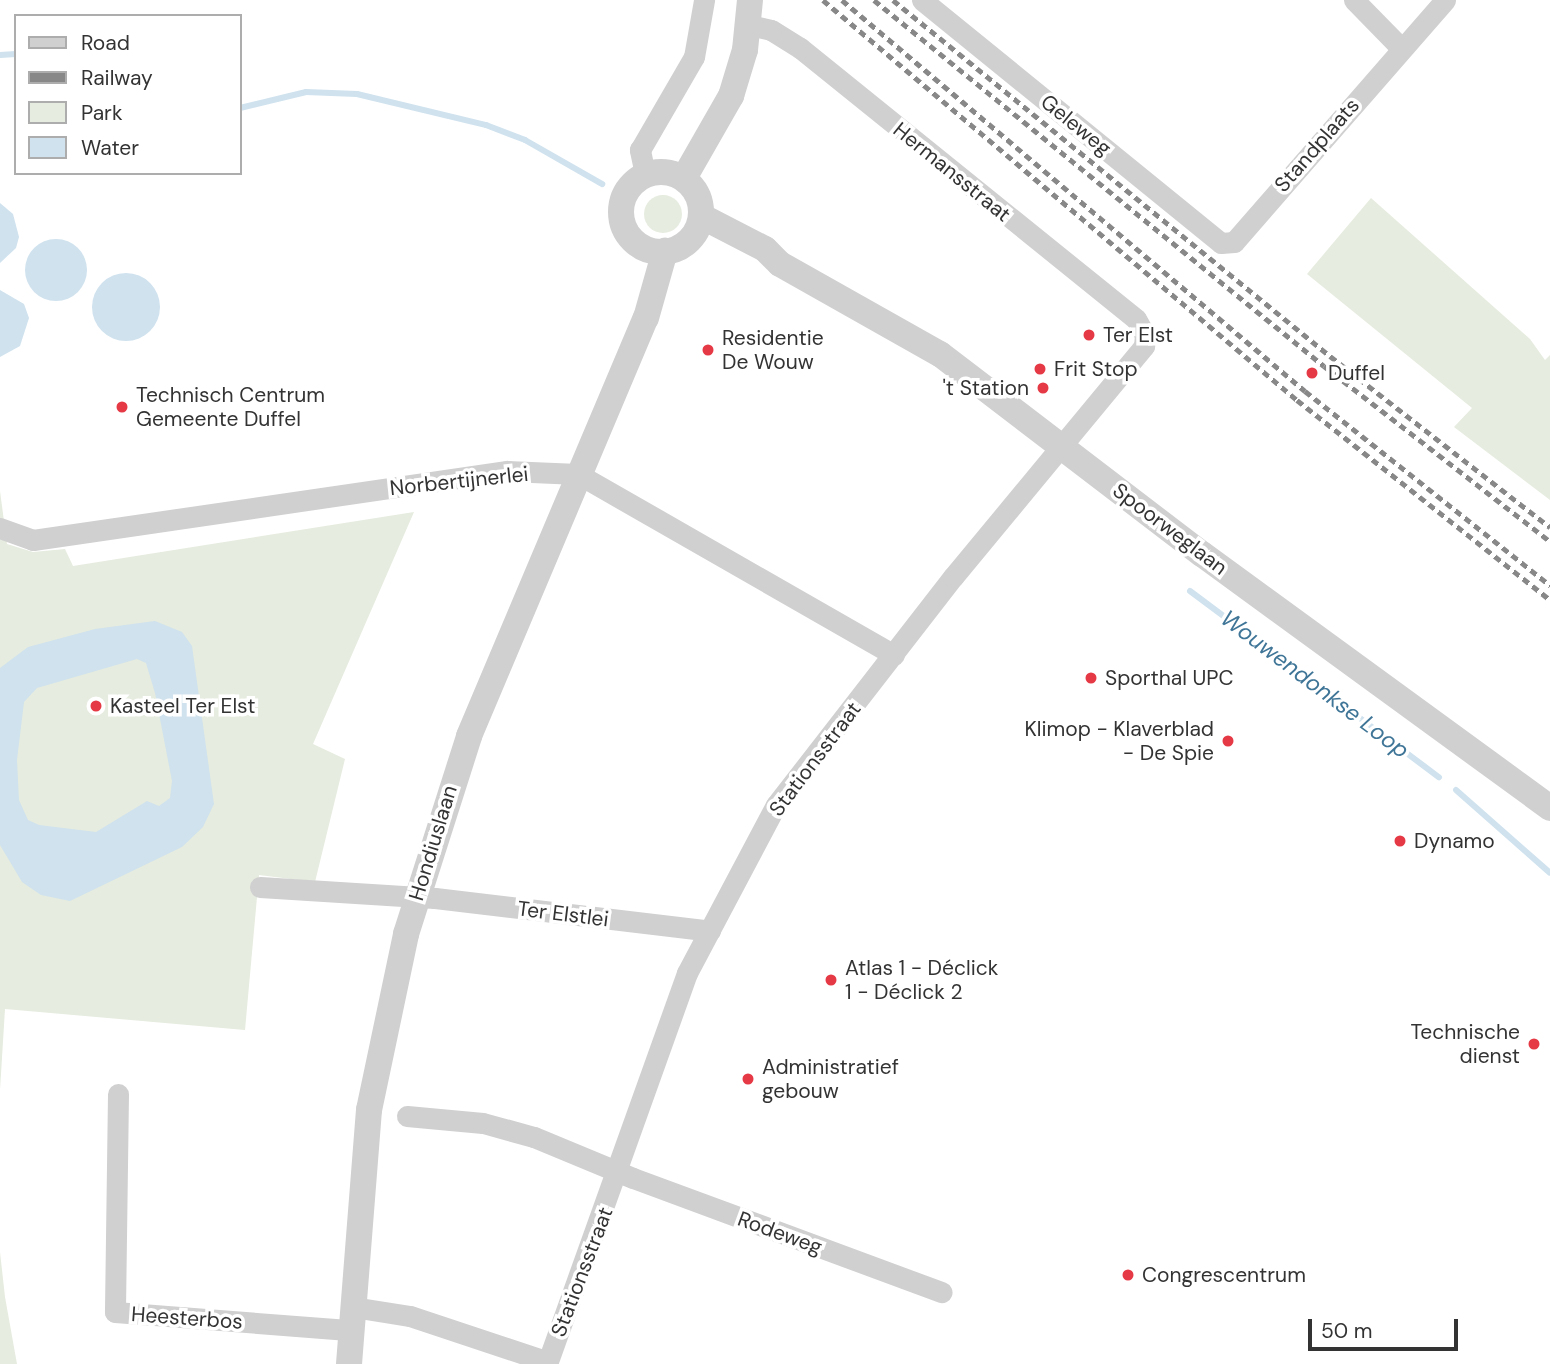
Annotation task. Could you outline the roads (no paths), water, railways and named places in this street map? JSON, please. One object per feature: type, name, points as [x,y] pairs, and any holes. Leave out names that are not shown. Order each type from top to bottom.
[{"type":"street","points":[[639,245],[665,251],[696,228],[697,193],[684,178],[663,171],[645,174],[640,150],[694,57],[704,0]]},
{"type":"street","name":"Geleweg","points":[[922,0],[1221,243],[1234,242]]},
{"type":"street","points":[[1354,0],[1401,48]]},
{"type":"street","name":"Standplaats","points":[[1234,242],[1445,0]]},
{"type":"street","points":[[684,178],[731,96],[750,12]]},
{"type":"street","name":"Hermansstraat","points":[[750,12],[808,55],[1136,319],[1145,335]]},
{"type":"street","name":"Hondiuslaan","points":[[630,351],[642,270],[639,245],[627,232],[622,209],[632,184],[645,174]]},
{"type":"street","name":"Spoorweglaan","points":[[696,228],[780,264],[940,354],[1550,808]]},
{"type":"street","name":"Hondiuslaan","points":[[349,1364],[369,1110],[385,1020],[416,898],[469,736],[646,318],[665,251]]},
{"type":"street","name":"Stationsstraat","points":[[547,1363],[619,1173],[687,974],[776,804],[1133,362],[1144,346],[1145,335]]},
{"type":"street","name":"Norbertijnerlei","points":[[0,528],[33,540],[507,471],[579,474],[894,655]]},
{"type":"street","name":"Ter Elstlei","points":[[260,887],[416,898],[709,931]]},
{"type":"street","name":"Heesterbos","points":[[118,1094],[115,1312],[352,1319]]},
{"type":"street","name":"Rodeweg","points":[[407,1116],[509,1130],[942,1292]]},
{"type":"street","points":[[352,1319],[410,1316],[547,1363]]},
{"type":"water","points":[[0,203],[13,214],[19,237],[16,248],[0,263]]},
{"type":"water","points":[[50,239],[62,239],[78,248],[85,258],[85,282],[78,292],[62,301],[50,301],[39,296],[30,287],[25,276],[25,264],[30,253],[39,244]]},
{"type":"water","points":[[126,273],[139,276],[150,283],[157,294],[160,307],[157,320],[150,331],[139,338],[126,341],[113,338],[102,331],[95,320],[92,307],[95,294],[102,283],[113,276]]},
{"type":"water","points":[[0,290],[24,304],[29,318],[20,346],[0,357]]},
{"type":"water","points":[[155,621],[182,632],[192,646],[214,804],[203,827],[182,847],[70,901],[41,895],[22,882],[0,845],[0,668],[28,647],[95,629]],"holes":[[[137,659],[146,663],[155,693],[172,781],[170,798],[159,806],[147,801],[96,832],[39,825],[28,820],[19,800],[17,760],[24,702],[37,688]]]},
{"type":"waterway","name":"Wouwendonkse Loop","points":[[0,55],[14,54]]},
{"type":"waterway","name":"Wouwendonkse Loop","points":[[242,108],[306,92],[357,94],[486,125],[525,140],[602,184]]},
{"type":"waterway","name":"Wouwendonkse Loop","points":[[1190,591],[1439,777]]},
{"type":"waterway","name":"Wouwendonkse Loop","points":[[1456,790],[1550,873]]},
{"type":"railway","points":[[823,0],[1297,400],[1550,600]]},
{"type":"railway","points":[[842,0],[1305,391],[1550,585]]},
{"type":"railway","points":[[874,0],[1324,366],[1550,541]]},
{"type":"railway","points":[[893,0],[1330,356],[1550,527]]},
{"type":"place","name":"Ter Elst","points":[[1089,335]]},
{"type":"place","name":"Residentie De Wouw","points":[[708,350]]},
{"type":"place","name":"Frit Stop","points":[[1040,369]]},
{"type":"place","name":"Duffel","points":[[1312,373]]},
{"type":"place","name":"'t Station","points":[[1043,388]]},
{"type":"place","name":"Technisch Centrum Gemeente Duffel","points":[[122,407]]},
{"type":"place","name":"Sporthal UPC","points":[[1091,678]]},
{"type":"place","name":"Kasteel Ter Elst","points":[[96,706]]},
{"type":"place","name":"Klimop - Klaverblad - De Spie","points":[[1228,741]]},
{"type":"place","name":"Dynamo","points":[[1400,841]]},
{"type":"place","name":"Atlas 1 - Déclick 1 - Déclick 2","points":[[831,980]]},
{"type":"place","name":"Technische dienst","points":[[1534,1044]]},
{"type":"place","name":"Administratief gebouw","points":[[748,1079]]},
{"type":"place","name":"Congrescentrum","points":[[1128,1275]]}]
